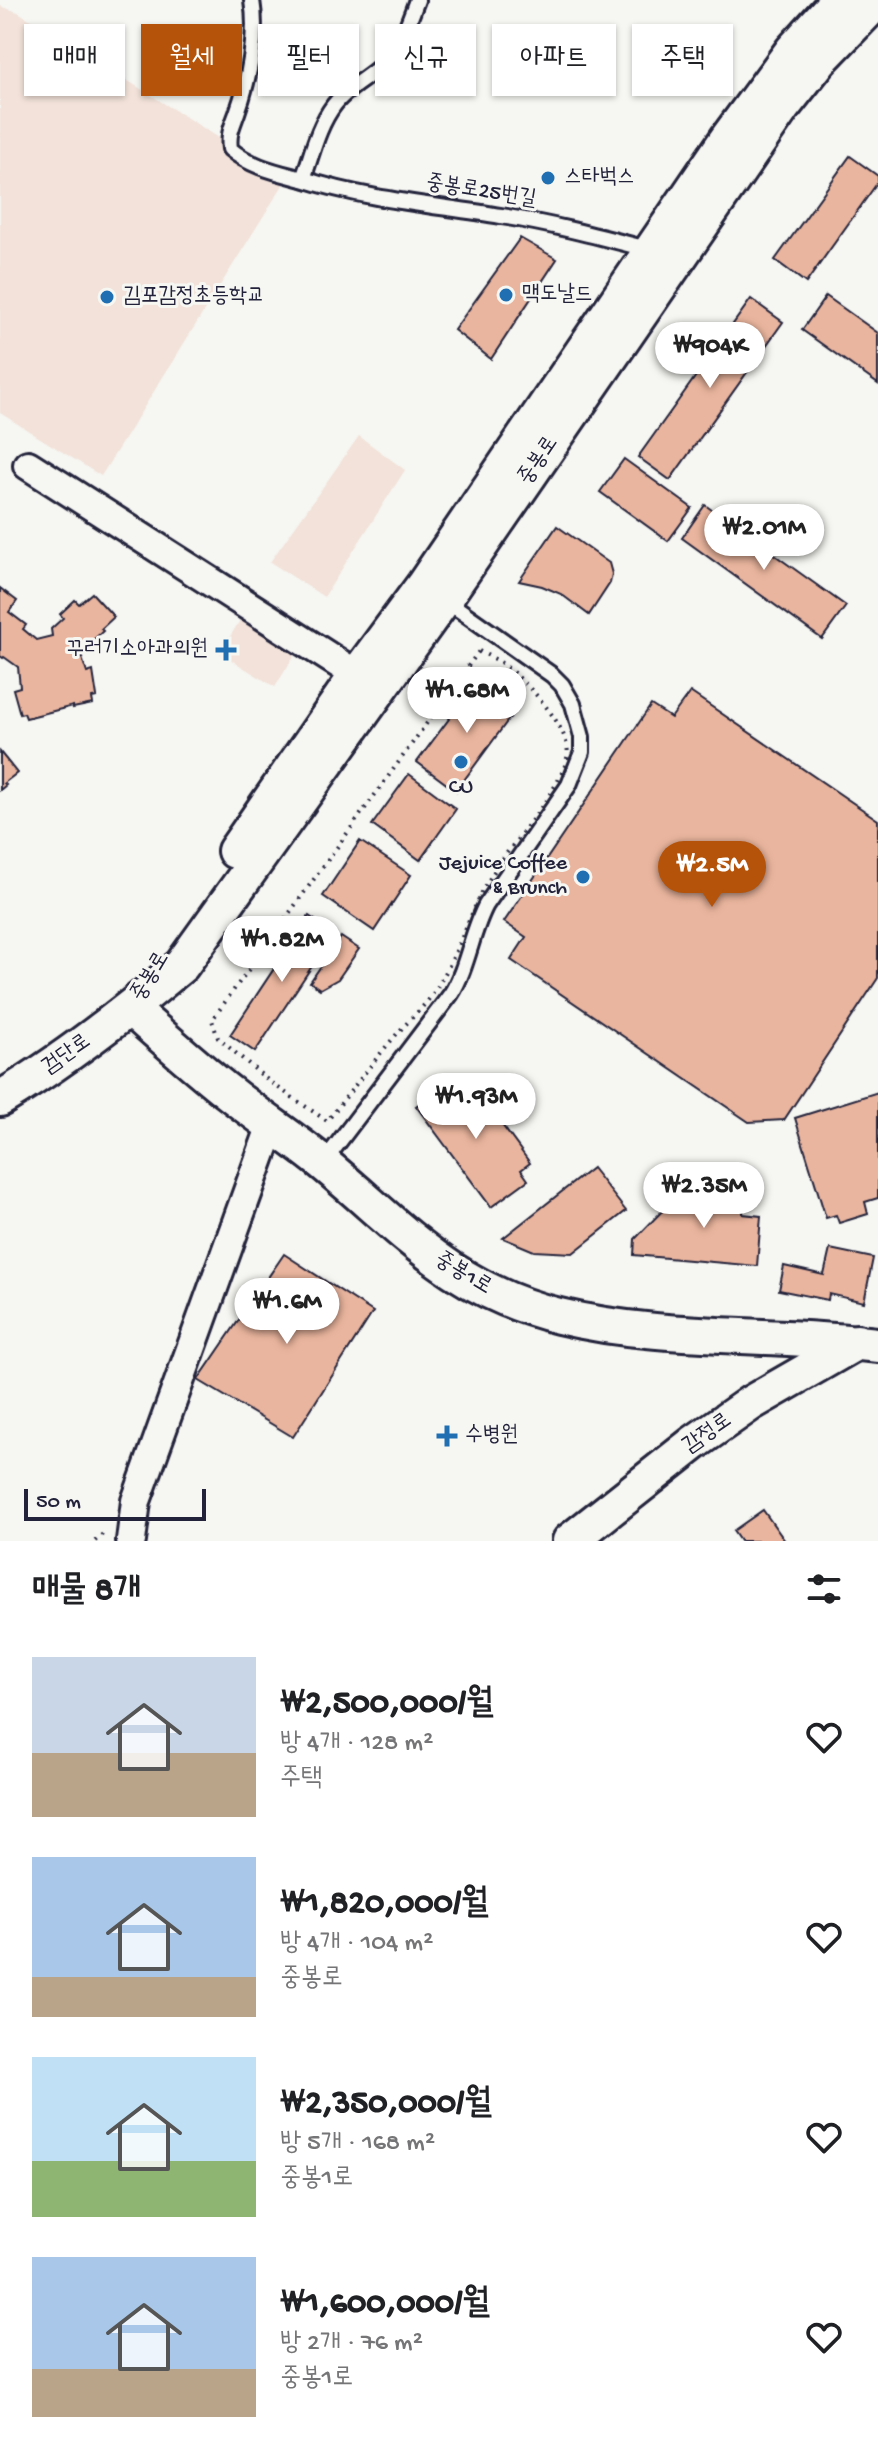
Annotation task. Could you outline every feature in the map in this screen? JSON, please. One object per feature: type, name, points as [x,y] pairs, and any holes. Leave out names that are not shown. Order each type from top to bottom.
[{"type":"street","name":"중봉로","points":[[131,1009],[166,952],[357,675],[434,593],[651,250],[760,93],[792,51],[838,0]]},
{"type":"street","name":"중봉로","points":[[131,1009],[182,965],[434,593],[782,108],[820,60],[878,0]]},
{"type":"street","points":[[28,465],[357,675]]},
{"type":"street","name":"검단로","points":[[0,1099],[65,1058],[131,1009]]},
{"type":"street","name":"중봉1로","points":[[131,1009],[193,1064],[323,1163],[405,1236],[470,1282],[494,1295],[558,1316],[595,1323],[689,1333],[868,1343]]},
{"type":"street","points":[[131,1541],[136,1501],[272,1125]]},
{"type":"street","name":"감정로","points":[[570,1541],[636,1487],[740,1411],[868,1343]]},
{"type":"lane","name":"중봉로25번길","points":[[252,0],[251,56],[237,113],[228,133],[230,149],[242,160],[338,190],[553,226],[651,250]]},
{"type":"lane","points":[[303,179],[323,123],[334,104],[393,52],[405,33],[417,0]]},
{"type":"lane","points":[[323,1163],[451,994],[486,905],[569,785],[582,752],[579,720],[562,685],[537,663],[434,593]]},
{"type":"path","points":[[479,651],[501,663],[539,697],[557,722],[566,742],[568,758],[556,782],[495,870],[473,908],[456,950],[432,995],[397,1033],[327,1121],[270,1082],[218,1038],[212,1020],[479,651]]},
{"type":"shaded area","name":"김포감정초등학교","points":[[0,6],[18,12],[37,24],[24,24],[24,96],[125,96],[125,79],[141,89],[141,96],[152,96],[286,180],[101,476],[0,413]]},
{"type":"shaded area","points":[[359,436],[405,470],[324,597],[270,562]]},
{"type":"shaded area","points":[[245,612],[300,646],[275,687],[220,653]]},
{"type":"building","points":[[850,156],[878,176],[878,182],[806,283],[775,260]]},
{"type":"building","name":"맥도날드","points":[[520,238],[557,259],[491,359],[454,330]]},
{"type":"building","points":[[826,296],[878,333],[878,384],[802,330]]},
{"type":"building","points":[[751,299],[783,322],[670,480],[638,457]]},
{"type":"building","points":[[624,459],[692,508],[668,541],[600,492]]},
{"type":"building","points":[[705,505],[846,606],[822,639],[682,538]]},
{"type":"building","points":[[557,526],[609,563],[612,574],[610,583],[589,615],[561,594],[519,581]]},
{"type":"building","points":[[0,588],[17,601],[9,612],[26,625],[23,629],[36,640],[52,636],[51,629],[63,618],[60,614],[75,600],[79,604],[92,593],[114,617],[80,652],[87,673],[93,671],[97,697],[92,698],[93,704],[26,718],[24,713],[20,714],[13,689],[20,687],[18,667],[0,656]]},
{"type":"building","points":[[478,680],[517,708],[456,791],[417,762]]},
{"type":"building","points":[[690,692],[878,820],[878,978],[784,1120],[749,1122],[511,960],[526,937],[504,922],[651,705],[671,718]]},
{"type":"building","points":[[0,752],[17,773],[0,790]]},
{"type":"building","points":[[409,774],[456,809],[420,860],[372,825]]},
{"type":"building","points":[[360,841],[411,875],[374,931],[323,896]]},
{"type":"building","points":[[309,916],[334,933],[255,1052],[230,1035]]},
{"type":"building","points":[[341,937],[359,949],[338,979],[320,989],[310,982]]},
{"type":"building","points":[[450,1080],[463,1097],[475,1088],[530,1163],[521,1170],[528,1180],[491,1207],[416,1106]]},
{"type":"building","points":[[878,1092],[878,1198],[865,1202],[868,1214],[839,1223],[836,1215],[826,1218],[795,1118]]},
{"type":"building","points":[[592,1168],[626,1211],[573,1253],[534,1251],[503,1238]]},
{"type":"building","points":[[687,1187],[745,1192],[743,1214],[761,1216],[757,1266],[634,1255],[635,1239],[664,1209],[685,1211]]},
{"type":"building","points":[[830,1249],[873,1258],[864,1302],[829,1294],[828,1300],[779,1290],[784,1266],[824,1275]]},
{"type":"building","points":[[284,1254],[373,1312],[293,1437],[198,1380]]},
{"type":"building","points":[[763,1510],[785,1541],[740,1541],[733,1531]]},
{"type":"place","name":"스타벅스","points":[[548,178]]},
{"type":"place","name":"맥도날드","points":[[506,295]]},
{"type":"place","name":"김포감정초등학교","points":[[107,297]]},
{"type":"place","name":"꾸러기소아과의원","points":[[226,650]]},
{"type":"place","name":"CU","points":[[461,762]]},
{"type":"place","name":"Jejuice Coffee & Brunch","points":[[583,877]]},
{"type":"place","name":"수병원","points":[[447,1436]]}]
